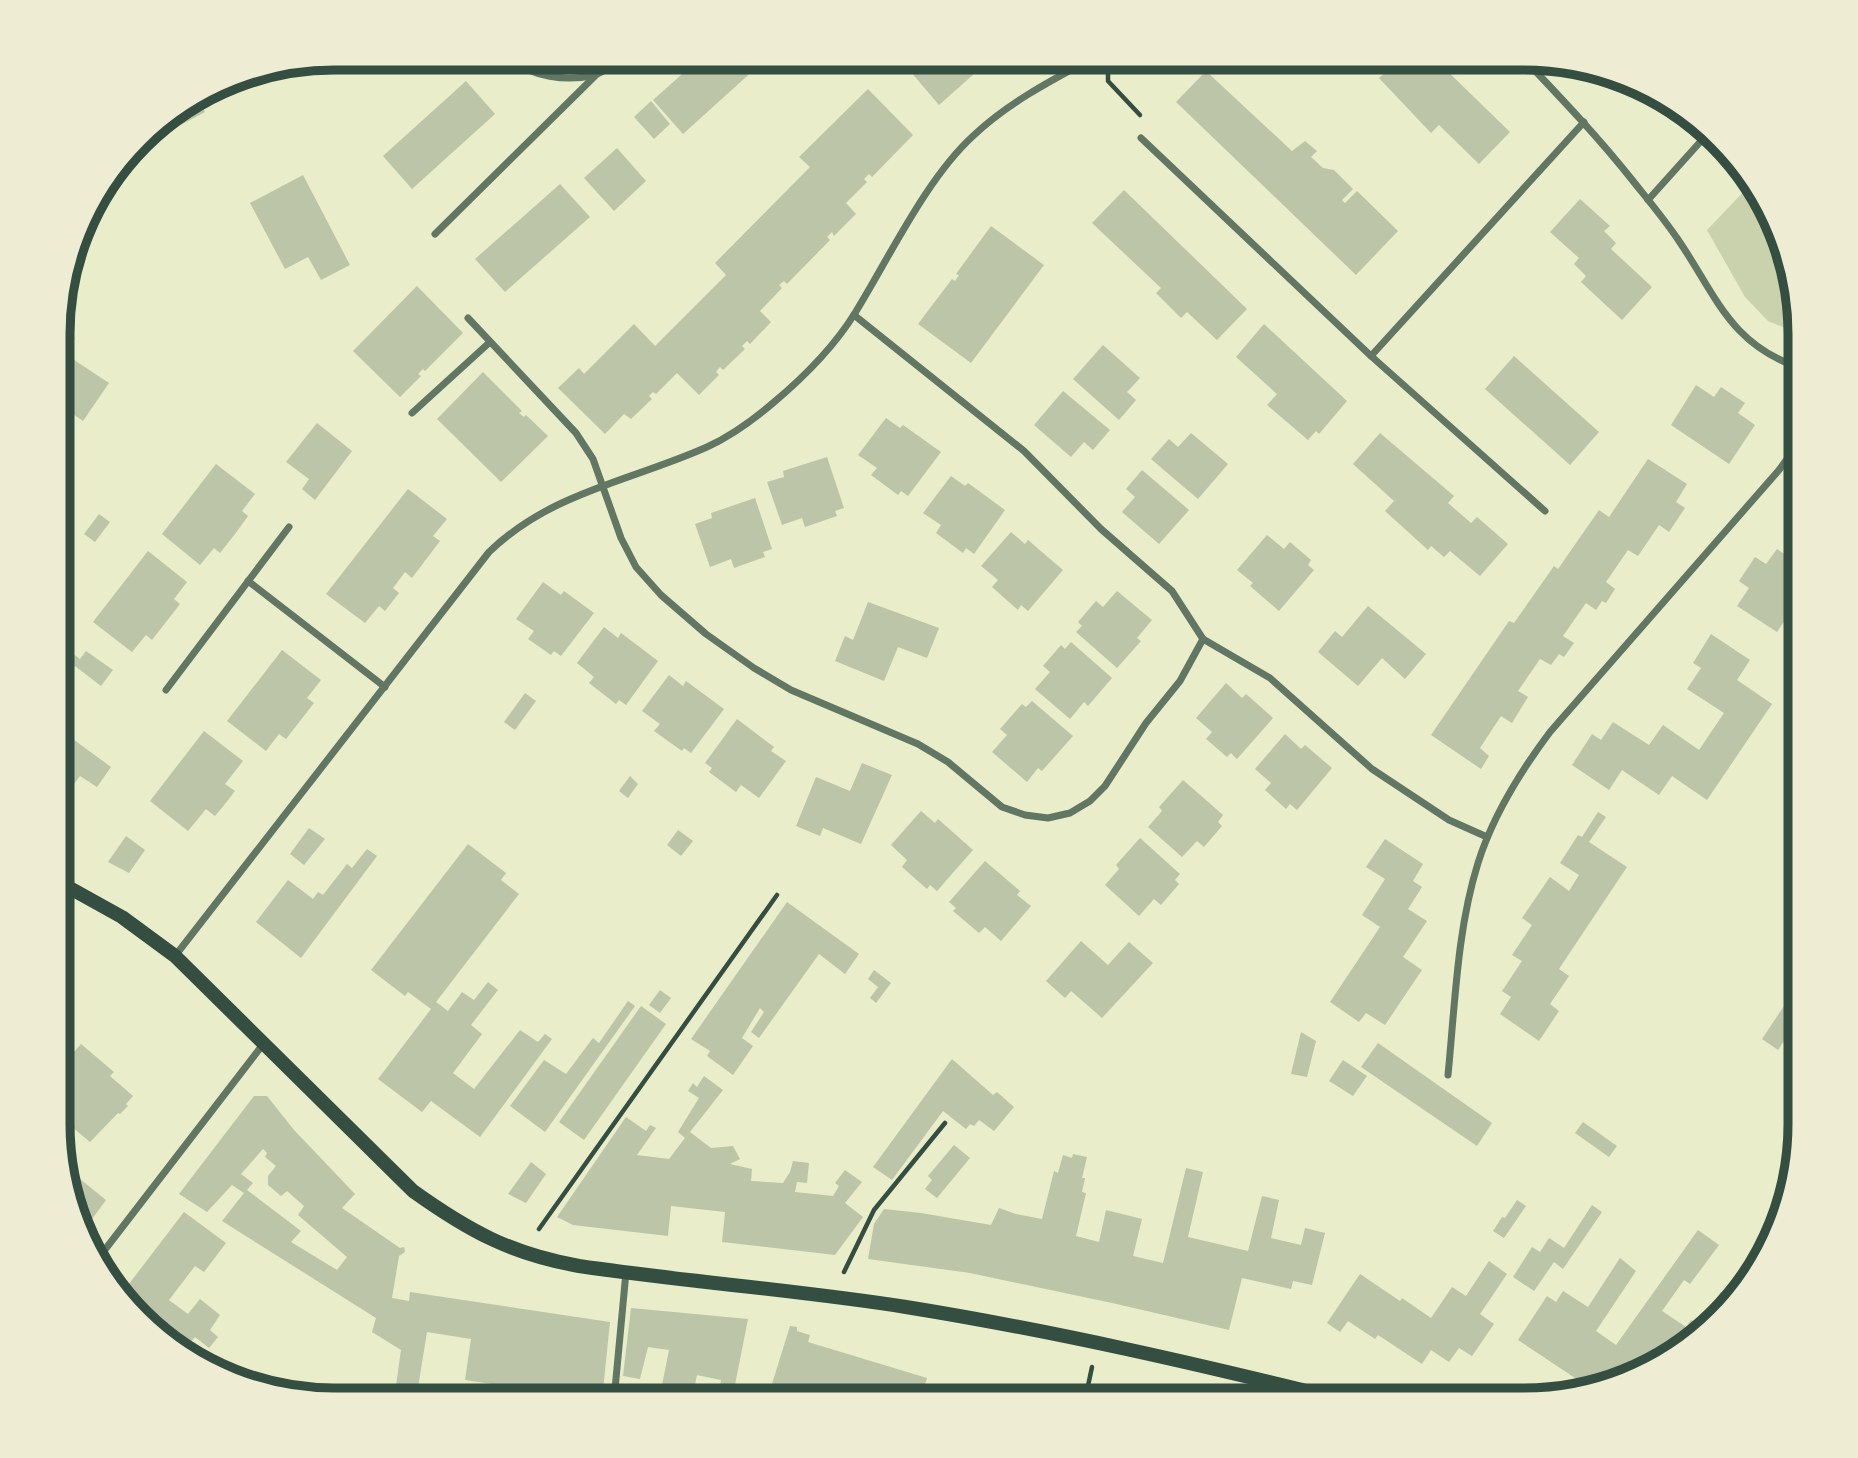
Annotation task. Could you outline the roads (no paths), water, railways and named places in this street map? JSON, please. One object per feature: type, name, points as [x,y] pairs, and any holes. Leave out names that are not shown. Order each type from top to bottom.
[{"type":"main road","points":[[70,888],[122,917],[175,956],[413,1191],[456,1222],[487,1238],[550,1261],[973,1318],[1108,1344],[1293,1388]]},
{"type":"street","points":[[530,70],[542,75],[568,78],[596,75]]},
{"type":"street","points":[[435,234],[604,70]]},
{"type":"street","points":[[175,956],[475,568],[506,535],[552,506],[707,447],[736,431],[773,403],[813,366],[854,315],[934,183],[971,137],[1019,98],[1071,70]]},
{"type":"street","points":[[1535,71],[1584,122],[1648,200],[1679,240],[1726,317],[1757,348],[1788,364]]},
{"type":"street","points":[[1371,356],[1584,122]]},
{"type":"street","points":[[1141,138],[1371,356],[1545,511]]},
{"type":"street","points":[[1648,200],[1703,139]]},
{"type":"street","points":[[854,315],[1024,451],[1101,529],[1172,591],[1203,639],[1270,678],[1372,769],[1449,820],[1487,837]]},
{"type":"street","points":[[468,318],[576,433],[593,459],[621,538],[636,567],[661,595],[706,634],[754,668],[790,690],[918,744],[948,762],[1002,807],[1025,815],[1048,818],[1070,813],[1090,801],[1105,786],[1146,723],[1180,681],[1203,639]]},
{"type":"street","points":[[412,413],[491,342]]},
{"type":"street","points":[[1448,1074],[1464,924],[1478,863],[1487,837],[1526,765],[1550,732],[1788,458]]},
{"type":"street","points":[[166,690],[289,527]]},
{"type":"street","points":[[248,581],[385,687]]},
{"type":"street","points":[[103,1252],[265,1043]]},
{"type":"street","points":[[615,1388],[626,1272]]}]
